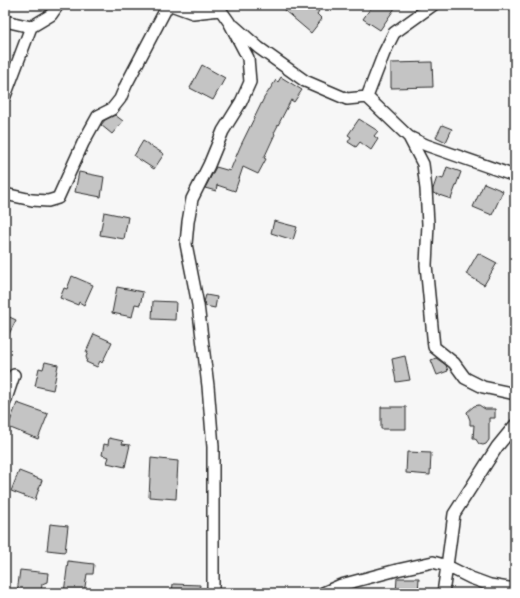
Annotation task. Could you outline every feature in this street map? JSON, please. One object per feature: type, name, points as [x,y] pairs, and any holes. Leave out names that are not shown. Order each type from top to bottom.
[{"type":"street","points":[[5,96],[31,27],[51,15],[58,5]]},
{"type":"street","points":[[5,194],[32,200],[48,201],[58,198],[98,116],[112,109],[120,100],[126,85],[168,5]]},
{"type":"street","points":[[171,5],[193,13],[219,7],[229,22],[248,58],[250,82],[223,131],[209,166],[192,199],[186,244],[198,305],[208,386],[213,447],[213,593]]},
{"type":"street","points":[[367,97],[384,53],[394,33],[432,5]]},
{"type":"street","points":[[5,21],[31,27]]},
{"type":"street","points":[[229,22],[259,48],[305,81],[347,99],[367,97],[409,137],[426,145],[515,176]]},
{"type":"street","points":[[409,137],[423,164],[426,189],[428,224],[426,265],[434,347],[454,363],[465,378],[483,387],[515,394]]},
{"type":"street","points":[[5,402],[14,374]]},
{"type":"street","points":[[443,593],[454,514],[497,447],[515,426]]},
{"type":"street","points":[[323,593],[341,585],[433,562],[447,566],[471,578],[490,585],[515,589]]},
{"type":"building","points":[[278,5],[311,5],[319,11],[317,14],[322,19],[311,33]]},
{"type":"building","points":[[373,5],[397,5],[380,30],[363,19]]},
{"type":"building","points":[[432,62],[433,87],[391,88],[391,63]]},
{"type":"building","points":[[202,65],[225,78],[213,100],[190,88]]},
{"type":"building","points":[[281,77],[302,90],[294,102],[291,100],[274,133],[275,134],[264,158],[266,159],[258,174],[243,167],[235,191],[217,185],[216,191],[205,188],[216,167],[230,171],[264,98],[276,80],[278,82]]},
{"type":"building","points":[[115,115],[123,121],[112,134],[101,125],[105,120]]},
{"type":"building","points":[[359,119],[378,131],[374,136],[378,139],[371,150],[360,142],[356,147],[348,142],[351,137],[348,135]]},
{"type":"building","points":[[442,125],[452,129],[446,142],[436,137]]},
{"type":"building","points":[[143,141],[164,154],[154,169],[134,156]]},
{"type":"building","points":[[447,167],[461,172],[451,199],[433,193],[437,177],[443,179]]},
{"type":"building","points":[[79,172],[104,177],[101,197],[75,192]]},
{"type":"building","points":[[484,183],[503,191],[492,215],[473,207]]},
{"type":"building","points":[[104,212],[128,217],[124,239],[100,235]]},
{"type":"building","points":[[274,221],[297,227],[293,240],[271,233]]},
{"type":"building","points":[[478,253],[497,263],[484,285],[466,274]]},
{"type":"building","points":[[72,276],[93,285],[84,305],[79,302],[78,305],[60,298],[64,288],[67,289]]},
{"type":"building","points":[[117,287],[143,292],[140,305],[135,304],[132,317],[112,313]]},
{"type":"building","points":[[206,295],[217,297],[215,308],[205,306],[204,302]]},
{"type":"building","points":[[153,301],[176,302],[175,320],[152,319]]},
{"type":"building","points":[[5,315],[16,320],[5,342]]},
{"type":"building","points":[[94,334],[112,342],[102,363],[100,361],[97,367],[86,362],[88,352],[86,352]]},
{"type":"building","points":[[405,356],[410,380],[396,382],[392,359]]},
{"type":"building","points":[[436,358],[446,365],[448,371],[437,375],[431,360]]},
{"type":"building","points":[[45,362],[58,365],[53,390],[35,386],[39,368],[43,369]]},
{"type":"building","points":[[17,403],[48,414],[38,439],[8,427]]},
{"type":"building","points":[[479,405],[485,409],[495,409],[495,418],[489,418],[489,440],[483,445],[479,444],[475,438],[473,438],[474,425],[470,425],[467,412],[474,406]]},
{"type":"building","points":[[381,407],[406,407],[406,429],[381,429]]},
{"type":"building","points":[[109,438],[123,441],[122,444],[130,445],[125,467],[107,463],[109,457],[102,455],[104,444],[108,445]]},
{"type":"building","points":[[407,452],[431,453],[430,475],[406,473]]},
{"type":"building","points":[[151,458],[178,461],[176,499],[149,497]]},
{"type":"building","points":[[19,471],[42,480],[35,500],[11,491]]},
{"type":"building","points":[[50,524],[68,526],[65,552],[47,550]]},
{"type":"building","points":[[68,561],[94,564],[93,574],[87,574],[84,593],[64,593]]},
{"type":"building","points":[[20,570],[48,573],[47,582],[42,584],[41,593],[17,593]]},
{"type":"building","points":[[397,578],[419,578],[418,593],[396,593]]},
{"type":"building","points":[[173,584],[200,585],[199,593],[172,593]]}]
